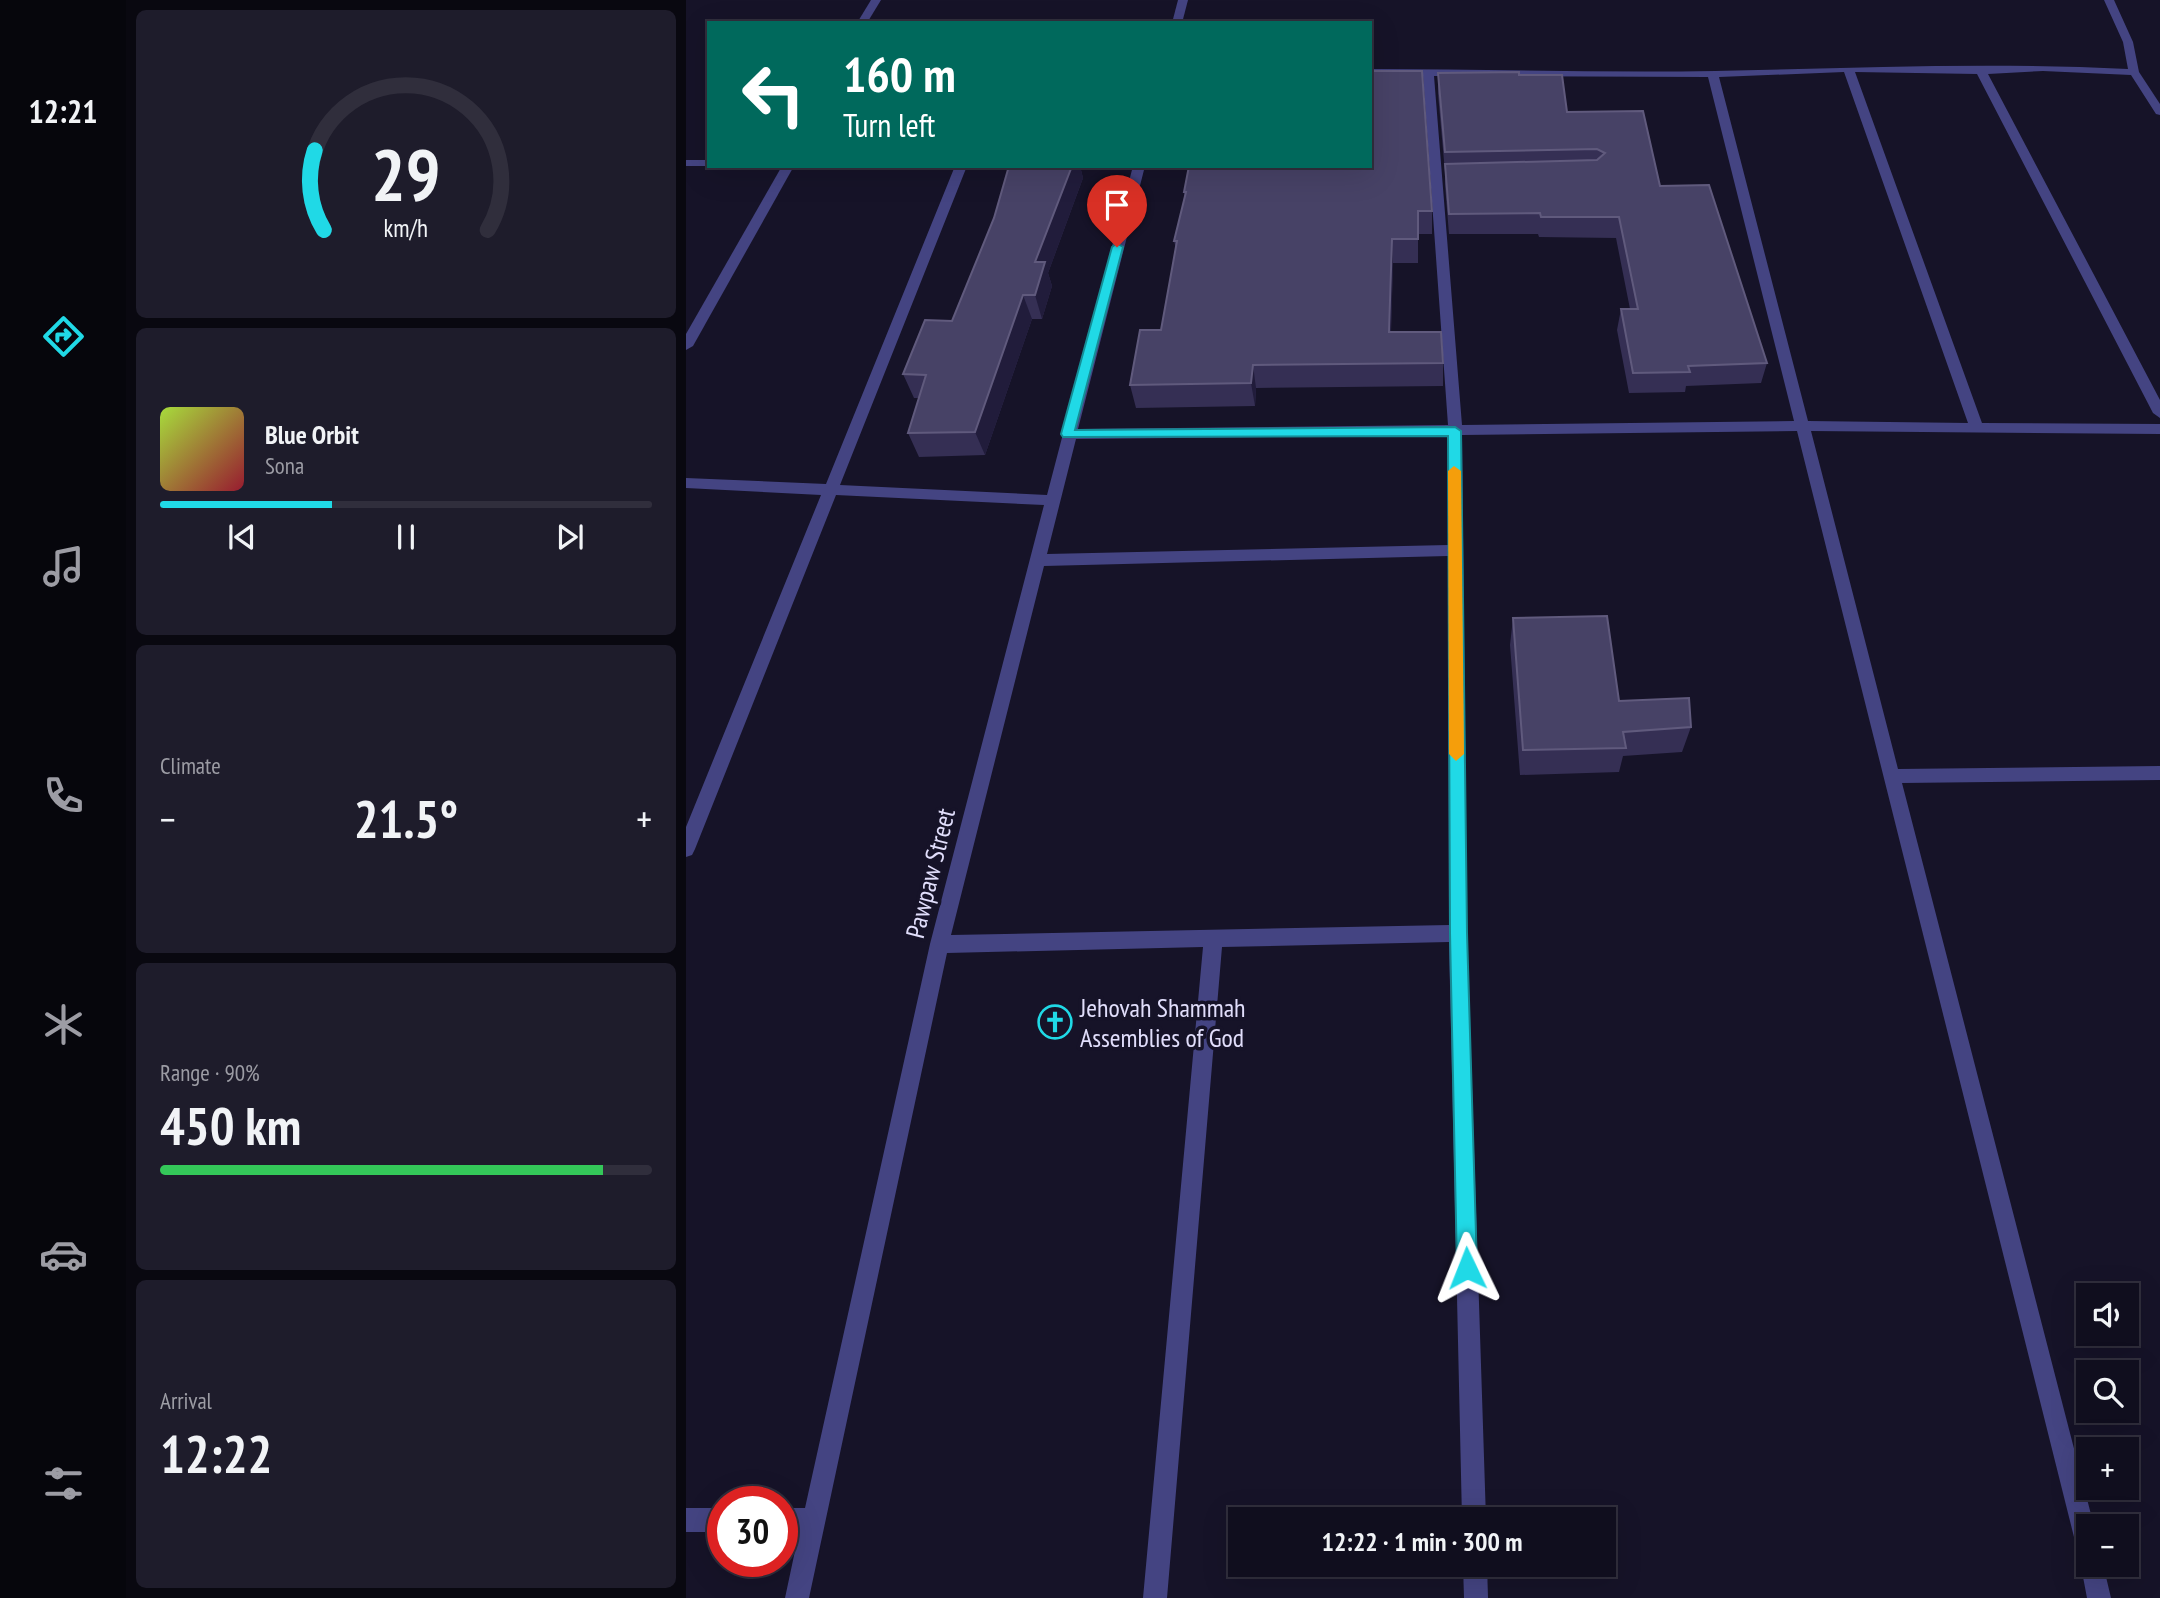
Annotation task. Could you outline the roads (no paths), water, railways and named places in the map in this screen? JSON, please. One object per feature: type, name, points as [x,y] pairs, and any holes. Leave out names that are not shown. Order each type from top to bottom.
[{"type":"street","points":[[863,21],[876,0]]},
{"type":"street","points":[[1178,21],[1183,0]]},
{"type":"street","points":[[2109,0],[2128,41],[2134,72],[2160,113]]},
{"type":"street","points":[[1372,72],[1713,74],[1848,69],[1981,71],[2043,68],[2134,72]]},
{"type":"street","points":[[1848,69],[1976,426]]},
{"type":"street","points":[[1981,71],[2160,413]]},
{"type":"street","points":[[1428,72],[1443,179],[1455,431],[1458,933],[1474,1507]]},
{"type":"street","points":[[1713,74],[2078,1514]]},
{"type":"street","points":[[686,163],[707,163]]},
{"type":"street","points":[[686,346],[787,168]]},
{"type":"street","points":[[686,849],[960,168]]},
{"type":"street","name":"Pawpaw Street","points":[[797,1598],[939,944],[1138,168]]},
{"type":"street","points":[[1068,434],[1803,426],[2160,429]]},
{"type":"street","points":[[686,483],[1051,500]]},
{"type":"street","points":[[1036,560],[1454,550]]},
{"type":"street","points":[[1892,776],[2160,773]]},
{"type":"street","points":[[939,944],[1458,933]]},
{"type":"street","points":[[1155,1598],[1213,940]]},
{"type":"street","points":[[686,1520],[707,1520]]},
{"type":"street","points":[[798,1520],[816,1520]]},
{"type":"street","points":[[1475,1577],[1476,1598]]},
{"type":"street","points":[[2094,1577],[2099,1598]]},
{"type":"place","name":"Jehovah Shammah Assemblies of God","points":[[1055,1022]]}]
